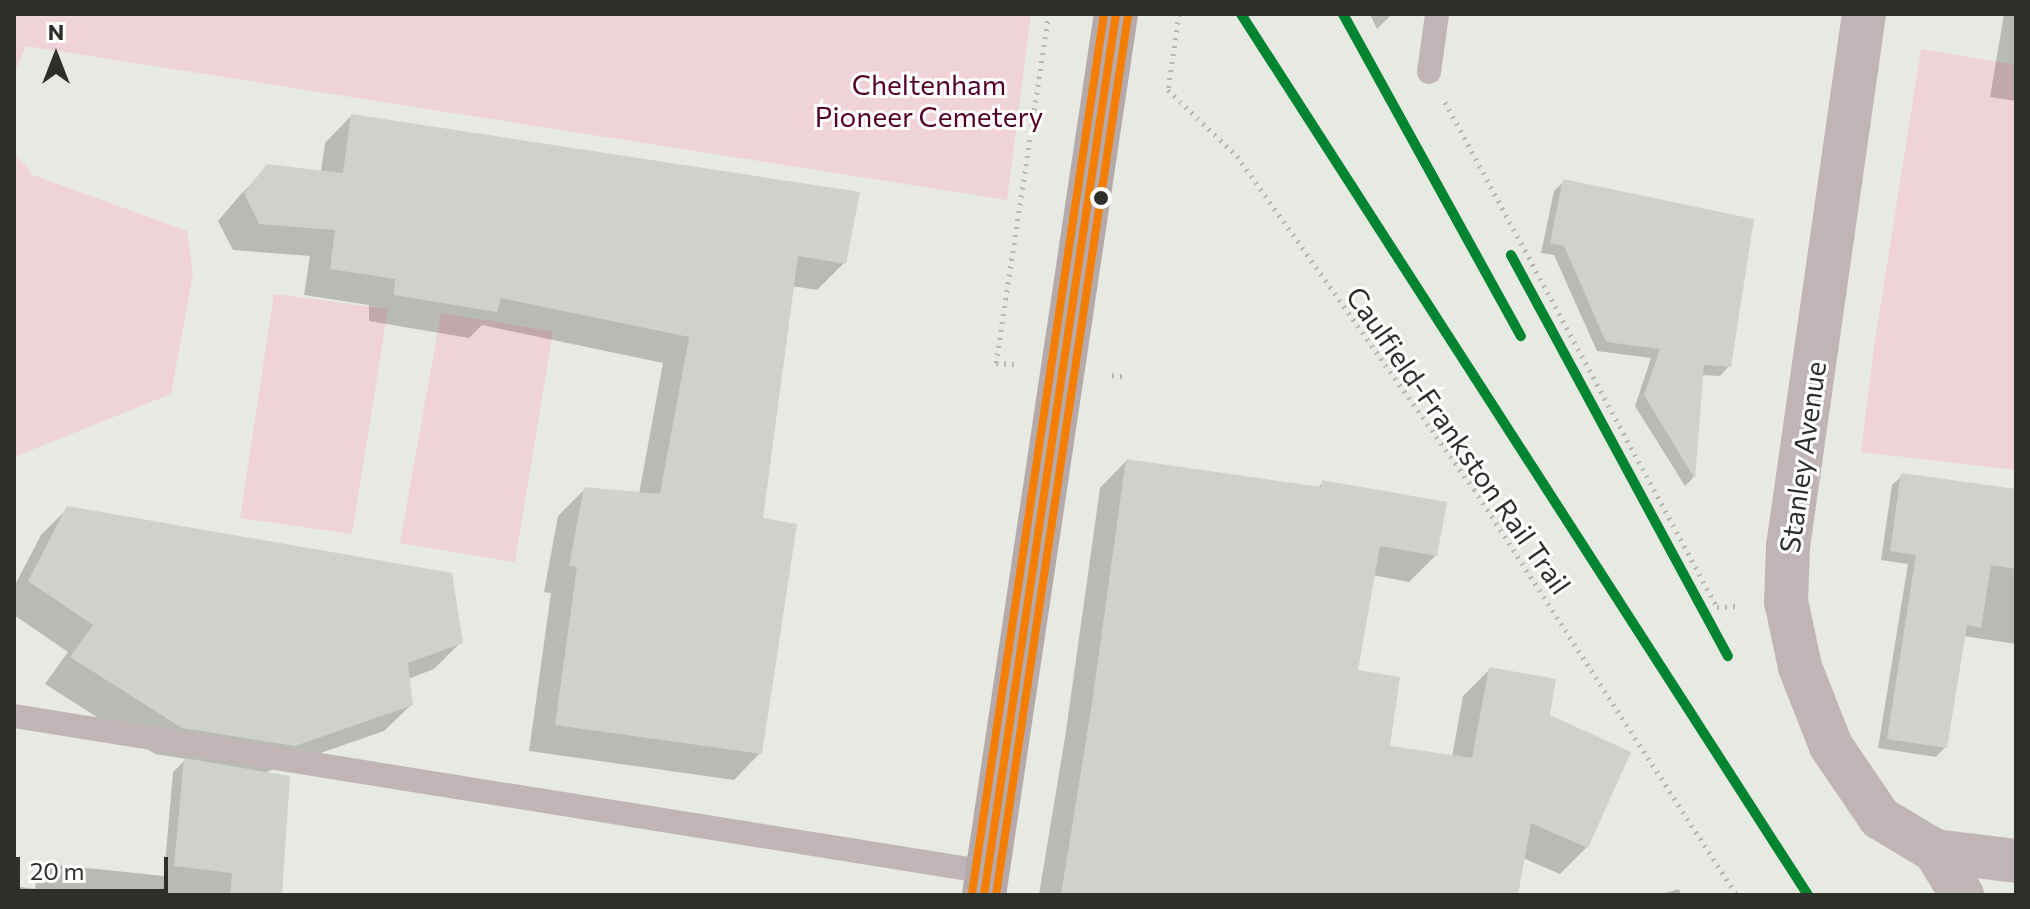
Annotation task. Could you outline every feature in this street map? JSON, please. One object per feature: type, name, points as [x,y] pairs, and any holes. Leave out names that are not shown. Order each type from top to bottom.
[{"type":"main road","points":[[986,883],[1116,14]]},
{"type":"street","name":"Stanley Avenue","points":[[1864,14],[1788,547],[1786,601],[1800,667],[1831,746],[1880,818],[1935,851]]},
{"type":"street","points":[[1935,851],[2016,861]]},
{"type":"street","points":[[1935,851],[1962,895]]},
{"type":"lane","points":[[1429,72],[1437,14]]},
{"type":"lane","points":[[14,716],[986,883]]},
{"type":"path","name":"Caulfield-Frankston Rail Trail","points":[[1179,14],[1168,90],[1237,156],[1474,489],[1737,895]]},
{"type":"path","points":[[1429,72],[1717,607],[1786,601]]},
{"type":"green space","name":"Cheltenham Pioneer Cemetery","points":[[14,14],[1031,14],[1007,200],[26,46],[14,74]]},
{"type":"green space","points":[[1921,49],[2016,65],[2016,470],[1861,452],[1874,347]]},
{"type":"green space","points":[[14,153],[33,175],[187,231],[193,274],[171,394],[14,457]]},
{"type":"green space","points":[[274,294],[388,309],[352,534],[240,518]]},
{"type":"green space","points":[[441,313],[553,331],[515,562],[400,543]]},
{"type":"building","points":[[351,114],[860,192],[846,264],[798,256],[763,518],[797,524],[762,754],[555,725],[577,567],[569,566],[584,487],[660,494],[689,337],[501,298],[497,312],[394,295],[395,279],[330,269],[335,230],[259,224],[244,193],[267,164],[343,173]]},
{"type":"building","points":[[1563,179],[1754,219],[1731,367],[1704,365],[1695,479],[1644,395],[1660,349],[1606,342],[1564,246],[1550,243]]},
{"type":"building","points":[[1126,459],[1321,487],[1322,480],[1447,502],[1437,556],[1380,546],[1358,670],[1400,677],[1390,746],[1472,758],[1489,667],[1556,679],[1550,715],[1631,752],[1588,848],[1531,823],[1518,895],[1061,895]]},
{"type":"building","points":[[1901,473],[2016,489],[2016,569],[1991,565],[1981,628],[1967,625],[1947,748],[1887,739],[1916,555],[1890,551]]},
{"type":"building","points":[[67,506],[452,573],[463,643],[408,663],[413,705],[295,746],[182,728],[70,657],[93,625],[28,581]]},
{"type":"building","points":[[184,758],[290,776],[282,895],[230,895],[232,873],[174,866]]},
{"type":"transit line","points":[[972,893],[1104,14]]},
{"type":"transit line","points":[[984,895],[1116,14]]},
{"type":"transit line","points":[[1241,14],[1808,895]]},
{"type":"transit line","points":[[1343,14],[1521,336]]},
{"type":"transit line","points":[[996,895],[1128,16]]},
{"type":"transit line","points":[[1511,255],[1728,656]]}]
